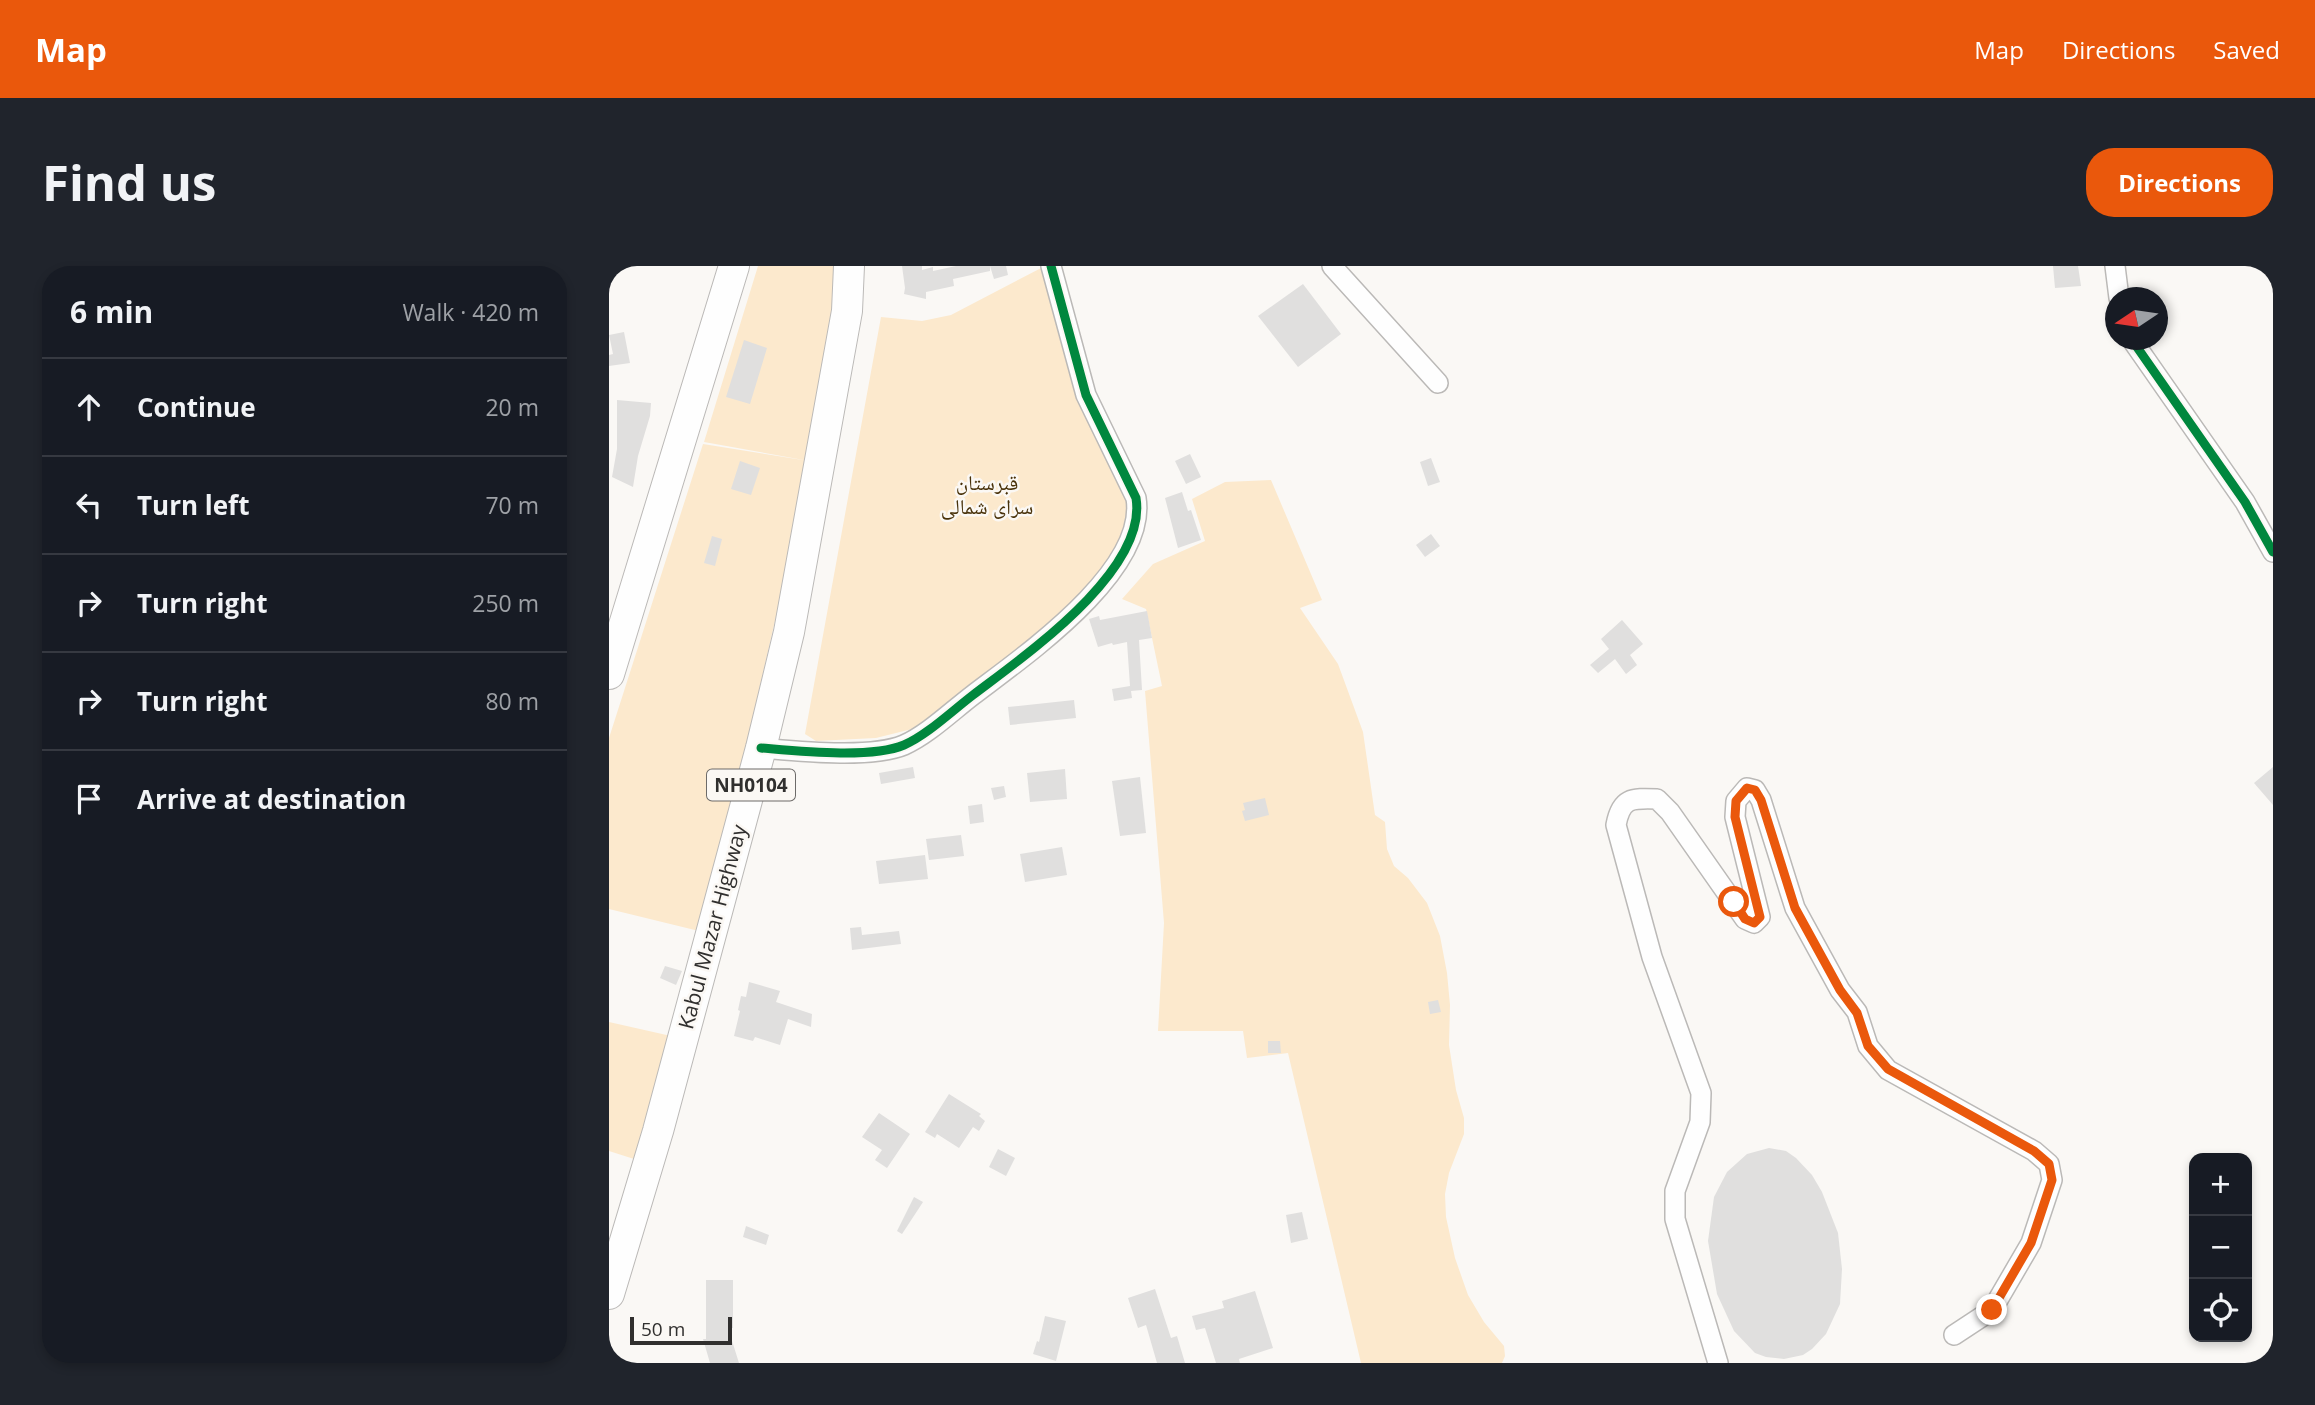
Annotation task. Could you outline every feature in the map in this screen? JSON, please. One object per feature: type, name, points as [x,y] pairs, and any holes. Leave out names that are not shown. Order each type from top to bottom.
[{"type":"highway","points":[[609,674],[734,266]]},
{"type":"highway","name":"Kabul Mazar Highway","points":[[609,1294],[618,1236],[658,1131],[761,748],[794,606],[847,311],[849,266]]},
{"type":"street","points":[[761,748],[818,752],[881,750],[903,745],[975,694],[1069,619],[1101,584],[1129,546],[1137,509],[1136,498],[1086,394],[1051,266]]},
{"type":"street","points":[[1332,266],[1438,383]]},
{"type":"street","points":[[2115,266],[2118,287]]},
{"type":"street","points":[[2139,350],[2245,502],[2273,552]]},
{"type":"street","points":[[1718,1363],[1675,1219],[1675,1191],[1700,1122],[1701,1093],[1652,957],[1616,825],[1619,810],[1627,801],[1640,798],[1657,799],[1670,812],[1745,919],[1754,923],[1760,917],[1735,817],[1736,801],[1747,788],[1755,790],[1761,800],[1795,908],[1840,990],[1857,1013],[1868,1046],[1888,1069],[2034,1151],[2049,1164],[2052,1180],[2031,1243],[1992,1310],[1954,1335]]},
{"type":"green space","points":[[758,266],[840,266],[812,461],[703,932],[609,909],[609,738],[703,444],[809,461],[704,442]]},
{"type":"green space","name":"قبرستان سرای شمالی","points":[[1045,266],[1095,411],[1127,470],[1129,550],[1027,643],[920,727],[876,738],[816,741],[805,734],[881,317],[922,321],[951,315]]},
{"type":"green space","points":[[1271,480],[1322,600],[1300,608],[1338,664],[1363,732],[1375,815],[1385,822],[1387,849],[1394,866],[1408,878],[1427,903],[1440,936],[1450,1005],[1449,1045],[1456,1090],[1464,1118],[1464,1134],[1449,1173],[1445,1194],[1446,1217],[1455,1258],[1468,1295],[1484,1322],[1504,1346],[1505,1356],[1502,1363],[1361,1363],[1288,1053],[1247,1058],[1243,1031],[1158,1031],[1164,923],[1145,691],[1162,686],[1146,609],[1122,599],[1153,564],[1205,541],[1192,499],[1225,482]]},
{"type":"green space","points":[[609,1022],[671,1036],[634,1159],[609,1151]]},
{"type":"building","points":[[902,266],[922,266],[922,270],[933,267],[933,271],[956,266],[990,266],[990,271],[953,279],[954,286],[926,292],[926,299],[904,294]]},
{"type":"building","points":[[990,266],[1006,266],[1008,275],[994,279]]},
{"type":"building","points":[[2053,266],[2078,266],[2081,286],[2055,288]]},
{"type":"building","points":[[1303,284],[1341,334],[1298,367],[1258,316]]},
{"type":"building","points":[[624,332],[630,363],[609,366],[609,355],[613,354],[609,335]]},
{"type":"building","points":[[744,340],[767,348],[750,404],[726,397]]},
{"type":"building","points":[[617,400],[651,403],[633,487],[612,477],[617,449]]},
{"type":"building","points":[[1190,454],[1201,477],[1186,484],[1175,461]]},
{"type":"building","points":[[1431,458],[1440,482],[1428,486],[1420,462]]},
{"type":"building","points":[[740,461],[760,468],[751,495],[731,489]]},
{"type":"building","points":[[1182,492],[1201,540],[1178,548],[1165,498]]},
{"type":"building","points":[[1431,534],[1440,546],[1425,557],[1416,545]]},
{"type":"building","points":[[712,536],[722,539],[715,566],[704,563]]},
{"type":"building","points":[[1147,611],[1152,638],[1139,640],[1142,690],[1131,691],[1132,698],[1114,701],[1112,689],[1130,686],[1127,642],[1098,647],[1089,619],[1099,616],[1100,620]]},
{"type":"building","points":[[1622,620],[1643,644],[1630,655],[1637,665],[1626,674],[1615,659],[1598,673],[1590,665],[1609,649],[1601,639]]},
{"type":"building","points":[[1074,700],[1076,718],[1010,725],[1008,707]]},
{"type":"building","points":[[913,767],[915,778],[881,784],[879,773]]},
{"type":"building","points":[[2273,767],[2273,805],[2254,783]]},
{"type":"building","points":[[1065,769],[1067,799],[1030,802],[1027,773]]},
{"type":"building","points":[[1140,777],[1146,833],[1120,836],[1112,781]]},
{"type":"building","points":[[1004,786],[1006,797],[994,800],[991,788]]},
{"type":"building","points":[[1265,798],[1269,815],[1245,821],[1243,803]]},
{"type":"building","points":[[982,804],[984,822],[970,824],[968,806]]},
{"type":"building","points":[[961,835],[964,856],[929,860],[926,839]]},
{"type":"building","points":[[1062,847],[1067,875],[1025,882],[1020,854]]},
{"type":"building","points":[[925,855],[928,879],[879,884],[876,861]]},
{"type":"building","points":[[861,927],[862,935],[899,931],[901,944],[852,950],[850,928]]},
{"type":"building","points":[[665,966],[682,971],[676,985],[660,978]]},
{"type":"building","points":[[749,982],[780,991],[776,1002],[812,1014],[811,1027],[788,1019],[780,1045],[755,1037],[753,1041],[734,1036],[741,996],[746,997]]},
{"type":"building","points":[[1438,1000],[1441,1012],[1430,1014],[1428,1002]]},
{"type":"building","points":[[1268,1041],[1280,1041],[1281,1053],[1268,1053]]},
{"type":"building","points":[[949,1094],[981,1114],[979,1116],[985,1121],[979,1131],[973,1127],[959,1148],[937,1134],[935,1138],[925,1132]]},
{"type":"building","points":[[879,1113],[910,1134],[887,1168],[875,1160],[882,1150],[862,1137]]},
{"type":"building","points":[[1769,1148],[1786,1151],[1812,1175],[1822,1192],[1838,1233],[1842,1269],[1840,1304],[1826,1334],[1803,1355],[1784,1359],[1755,1353],[1734,1331],[1717,1294],[1708,1241],[1714,1197],[1727,1172],[1747,1154]]},
{"type":"building","points":[[998,1149],[1015,1158],[1006,1176],[989,1167]]},
{"type":"building","points":[[914,1197],[923,1202],[902,1234],[897,1231]]},
{"type":"building","points":[[1302,1212],[1308,1239],[1291,1243],[1286,1215]]},
{"type":"building","points":[[746,1226],[769,1235],[766,1245],[743,1237]]},
{"type":"building","points":[[706,1280],[733,1280],[733,1328],[728,1328],[739,1363],[710,1363],[703,1339],[706,1339]]},
{"type":"building","points":[[1155,1289],[1171,1338],[1177,1336],[1185,1363],[1157,1363],[1146,1325],[1138,1328],[1128,1298]]},
{"type":"building","points":[[1255,1291],[1273,1348],[1239,1359],[1240,1363],[1216,1363],[1205,1328],[1196,1330],[1192,1316],[1224,1308],[1222,1301]]},
{"type":"building","points":[[1045,1316],[1066,1321],[1056,1361],[1033,1354],[1037,1341],[1039,1342]]},
{"type":"cycle path","points":[[761,748],[854,753],[890,749],[913,741],[1050,635],[1103,582],[1123,554],[1135,526],[1136,498],[1086,395],[1051,266]]},
{"type":"cycle path","points":[[2139,350],[2245,502],[2273,552]]},
{"type":"route","points":[[1734,902],[1745,919],[1754,923],[1760,917],[1735,817],[1736,801],[1747,788],[1755,790],[1761,800],[1795,908],[1840,990],[1857,1013],[1868,1046],[1888,1069],[2034,1151],[2049,1164],[2052,1180],[2031,1243],[1992,1310]]}]
